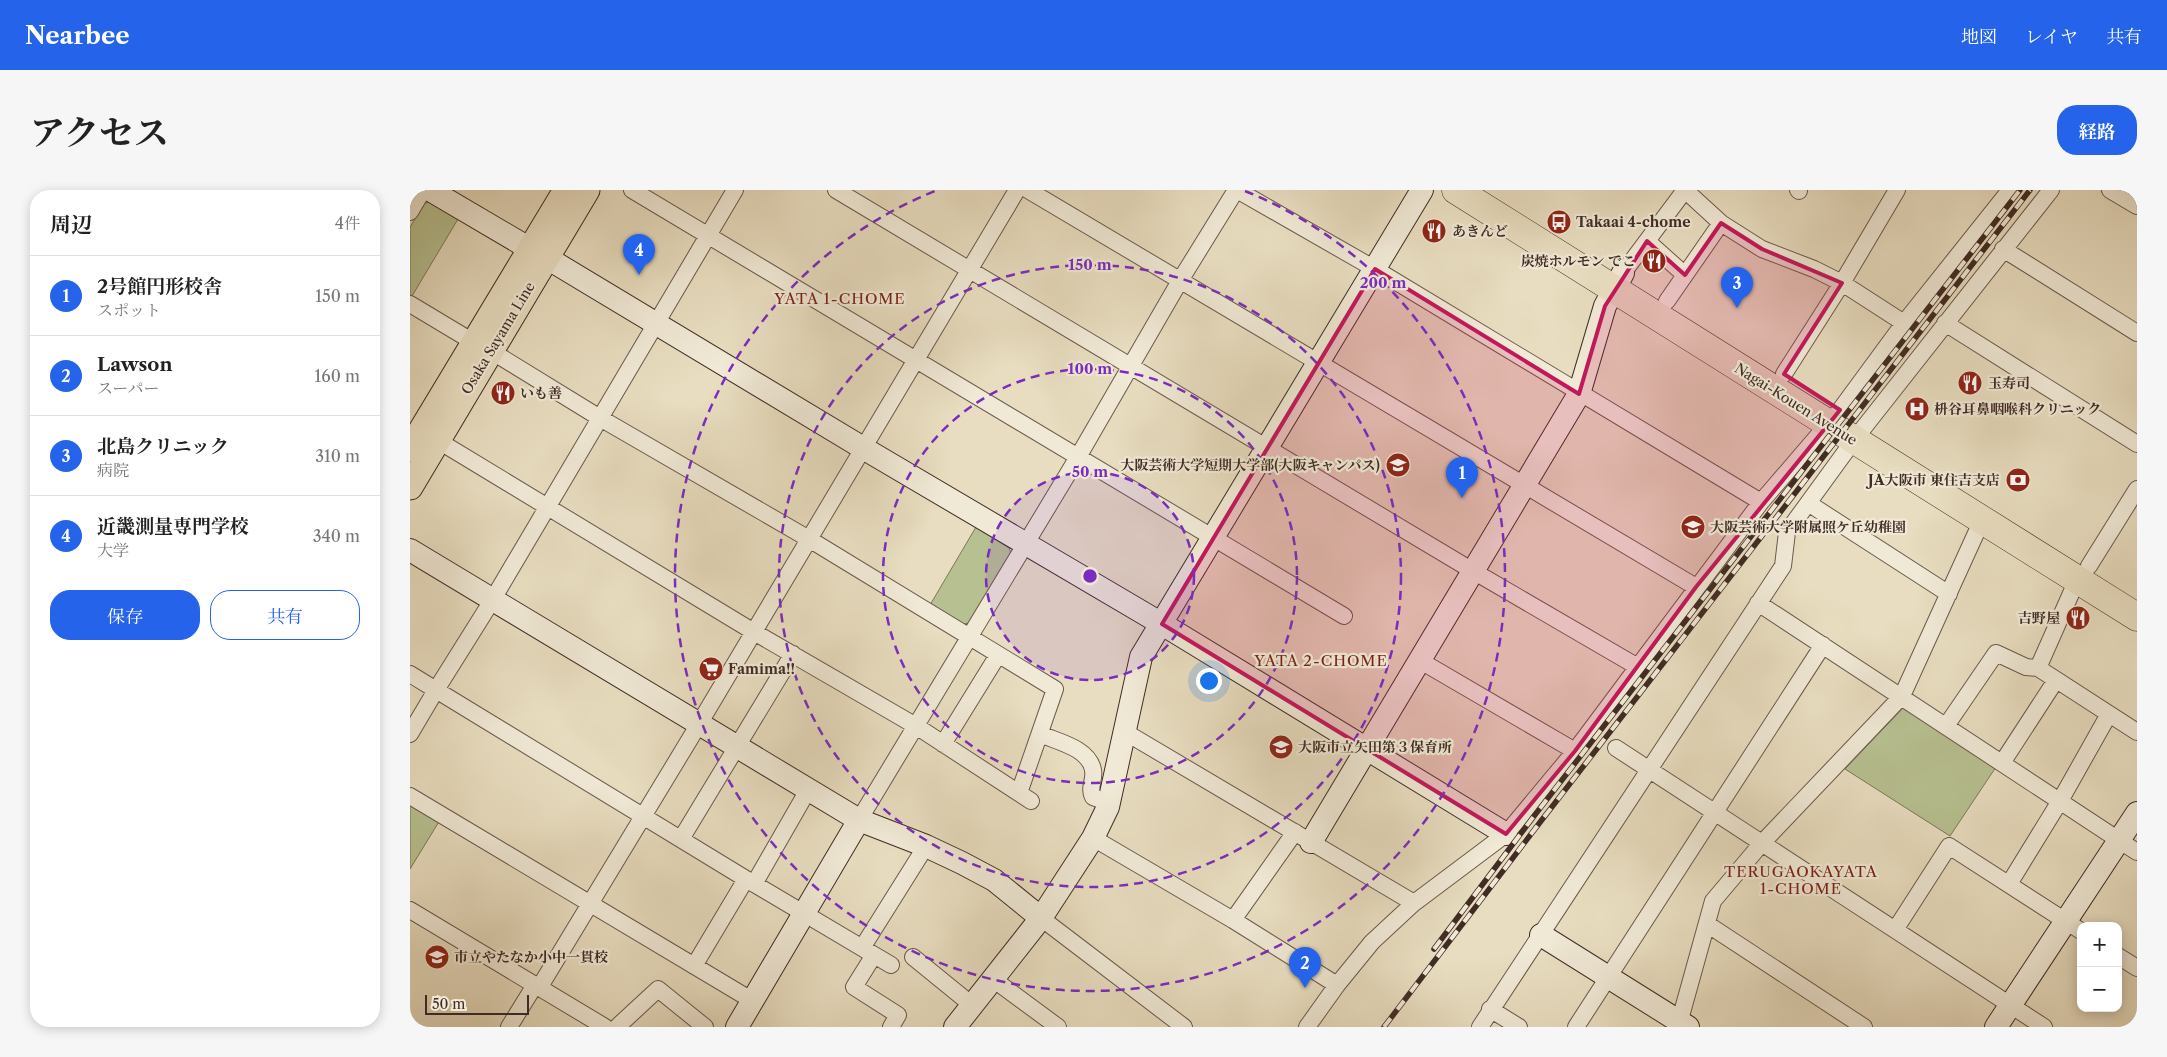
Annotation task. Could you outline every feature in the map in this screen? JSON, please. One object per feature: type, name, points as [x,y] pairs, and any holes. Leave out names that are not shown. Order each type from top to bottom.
[{"type":"highway","name":"Nagai-Kouen Avenue","points":[[1456,190],[1618,281],[1667,301],[1784,374],[1833,416]]},
{"type":"highway","name":"Nagai-Kouen Avenue","points":[[1487,190],[1618,281],[1833,416],[1982,520],[2083,573],[2137,596]]},
{"type":"highway","name":"Nagai-Kouen Avenue","points":[[1860,434],[2083,573],[2137,617]]},
{"type":"main road","name":"Osaka Sayama Line","points":[[539,254],[566,190]]},
{"type":"main road","name":"Osaka Sayama Line","points":[[410,486],[419,436],[483,347],[539,254],[587,190]]},
{"type":"street","points":[[410,212],[423,190]]},
{"type":"street","points":[[430,190],[1162,624],[1506,834]]},
{"type":"street","points":[[632,190],[1344,616]]},
{"type":"street","points":[[410,734],[493,599],[546,506],[735,190]]},
{"type":"street","points":[[836,190],[1473,571],[1638,666]]},
{"type":"street","points":[[509,1027],[537,987],[590,903],[699,724],[1017,190]]},
{"type":"street","points":[[1028,190],[1181,279],[1696,587]]},
{"type":"street","points":[[737,1027],[859,820],[1078,457],[1181,279],[1236,190],[1375,269],[1579,394],[1761,502]]},
{"type":"street","points":[[955,1027],[1041,918],[1093,838],[1109,803],[1141,657],[1422,190]]},
{"type":"street","points":[[1233,920],[1303,837],[1366,749],[1579,394],[1605,306],[1618,281],[1685,190],[1721,222],[1762,249],[1814,269],[1842,283],[1904,323]]},
{"type":"street","points":[[1784,374],[1842,283],[1897,190]]},
{"type":"street","points":[[1307,1027],[1337,985],[1372,942],[1414,903],[1506,834],[1574,751],[1761,502],[1833,416],[2010,190]]},
{"type":"street","points":[[1480,1027],[1783,566],[1787,532],[1945,324],[2052,190]]},
{"type":"street","points":[[2110,190],[2137,206]]},
{"type":"street","points":[[1667,301],[1721,222]]},
{"type":"street","points":[[1647,241],[1685,275]]},
{"type":"street","points":[[2004,249],[2137,333]]},
{"type":"street","points":[[410,304],[600,418],[809,539],[1055,689],[1040,734],[1025,797],[916,726],[754,632],[546,506],[419,436]]},
{"type":"street","points":[[1945,324],[2137,444]]},
{"type":"street","points":[[2038,668],[2083,573],[2137,489]]},
{"type":"street","points":[[1808,504],[1948,594]]},
{"type":"street","points":[[1541,935],[1682,1025],[1713,901],[1762,843],[1902,696],[1982,520]]},
{"type":"street","points":[[410,550],[859,820],[926,846],[994,880],[1184,1027]]},
{"type":"street","points":[[1758,602],[2128,846]]},
{"type":"street","points":[[1576,1027],[1823,645]]},
{"type":"street","points":[[1946,726],[1996,653],[2026,666],[2038,668],[2137,732]]},
{"type":"street","points":[[680,839],[738,747],[793,654]]},
{"type":"street","points":[[943,744],[998,655]]},
{"type":"street","points":[[1419,660],[1574,751]]},
{"type":"street","points":[[410,674],[750,882],[891,965]]},
{"type":"street","points":[[2002,762],[2056,680]]},
{"type":"street","points":[[2009,884],[2109,714]]},
{"type":"street","points":[[1125,732],[1414,903]]},
{"type":"street","points":[[1040,734],[1081,751],[1089,758],[1094,771],[1090,792],[1093,797],[1109,803]]},
{"type":"street","points":[[1616,748],[2044,1027]]},
{"type":"street","points":[[694,966],[808,790]]},
{"type":"street","points":[[410,796],[753,1001]]},
{"type":"street","points":[[1996,1027],[2010,1005],[2073,926],[2128,846],[2137,813]]},
{"type":"street","points":[[1093,838],[1233,920],[1337,985]]},
{"type":"street","points":[[891,1027],[898,1015],[854,987],[868,951],[926,846]]},
{"type":"street","points":[[1895,930],[1949,846],[2073,926]]},
{"type":"street","points":[[410,910],[604,1027]]},
{"type":"street","points":[[1706,924],[1864,1027]]},
{"type":"street","points":[[913,957],[972,1005]]},
{"type":"street","points":[[2122,959],[2137,968]]},
{"type":"street","points":[[993,979],[1058,1027]]},
{"type":"street","points":[[617,1027],[658,990],[705,1027]]},
{"type":"street","points":[[1491,1009],[1519,1027]]},
{"type":"highlighted area","points":[[1721,223],[1762,249],[1842,283],[1784,374],[1840,410],[1696,587],[1575,751],[1506,834],[1162,624],[1375,269],[1579,394],[1605,306],[1647,241],[1685,275]]},
{"type":"green space","points":[[430,202],[458,219],[412,296],[410,295],[410,227],[425,203]]},
{"type":"green space","points":[[976,527],[1009,548],[1011,553],[969,623],[963,624],[930,605]]},
{"type":"green space","points":[[1903,708],[1996,767],[1950,836],[1845,769]]},
{"type":"green space","points":[[410,803],[440,820],[410,869]]},
{"type":"railway","points":[[1434,949],[1534,816],[2020,190]]},
{"type":"railway","points":[[1384,1027],[1541,821],[2030,190]]},
{"type":"place","name":"Takaai 4-chome","points":[[1559,222]]},
{"type":"place","name":"あきんど","points":[[1434,231]]},
{"type":"place","name":"炭焼ホルモン でこ","points":[[1654,261]]},
{"type":"place","name":"近畿測量専門学校","points":[[639,275]]},
{"type":"place","name":"北島クリニック","points":[[1737,308]]},
{"type":"place","name":"玉寿司","points":[[1970,383]]},
{"type":"place","name":"いも善","points":[[503,393]]},
{"type":"place","name":"枡谷耳鼻咽喉科クリニック","points":[[1917,409]]},
{"type":"place","name":"大阪芸術大学短期大学部(大阪キャンパス)","points":[[1398,465]]},
{"type":"place","name":"JA大阪市 東住吉支店","points":[[2018,480]]},
{"type":"place","name":"2号館円形校舎","points":[[1462,498]]},
{"type":"place","name":"大阪芸術大学附属照ケ丘幼稚園","points":[[1693,527]]},
{"type":"place","name":"吉野屋","points":[[2078,618]]},
{"type":"place","name":"Famima!!","points":[[711,669]]},
{"type":"place","name":"大阪市立矢田第３保育所","points":[[1281,747]]},
{"type":"place","name":"市立やたなか小中一貫校","points":[[437,957]]},
{"type":"place","name":"Lawson","points":[[1305,988]]},
{"type":"district","name":"YATA 1-CHOME","points":[[840,299]]},
{"type":"district","name":"YATA 2-CHOME","points":[[1321,661]]},
{"type":"district","name":"TERUGAOKAYATA 1-CHOME","points":[[1801,880]]}]
